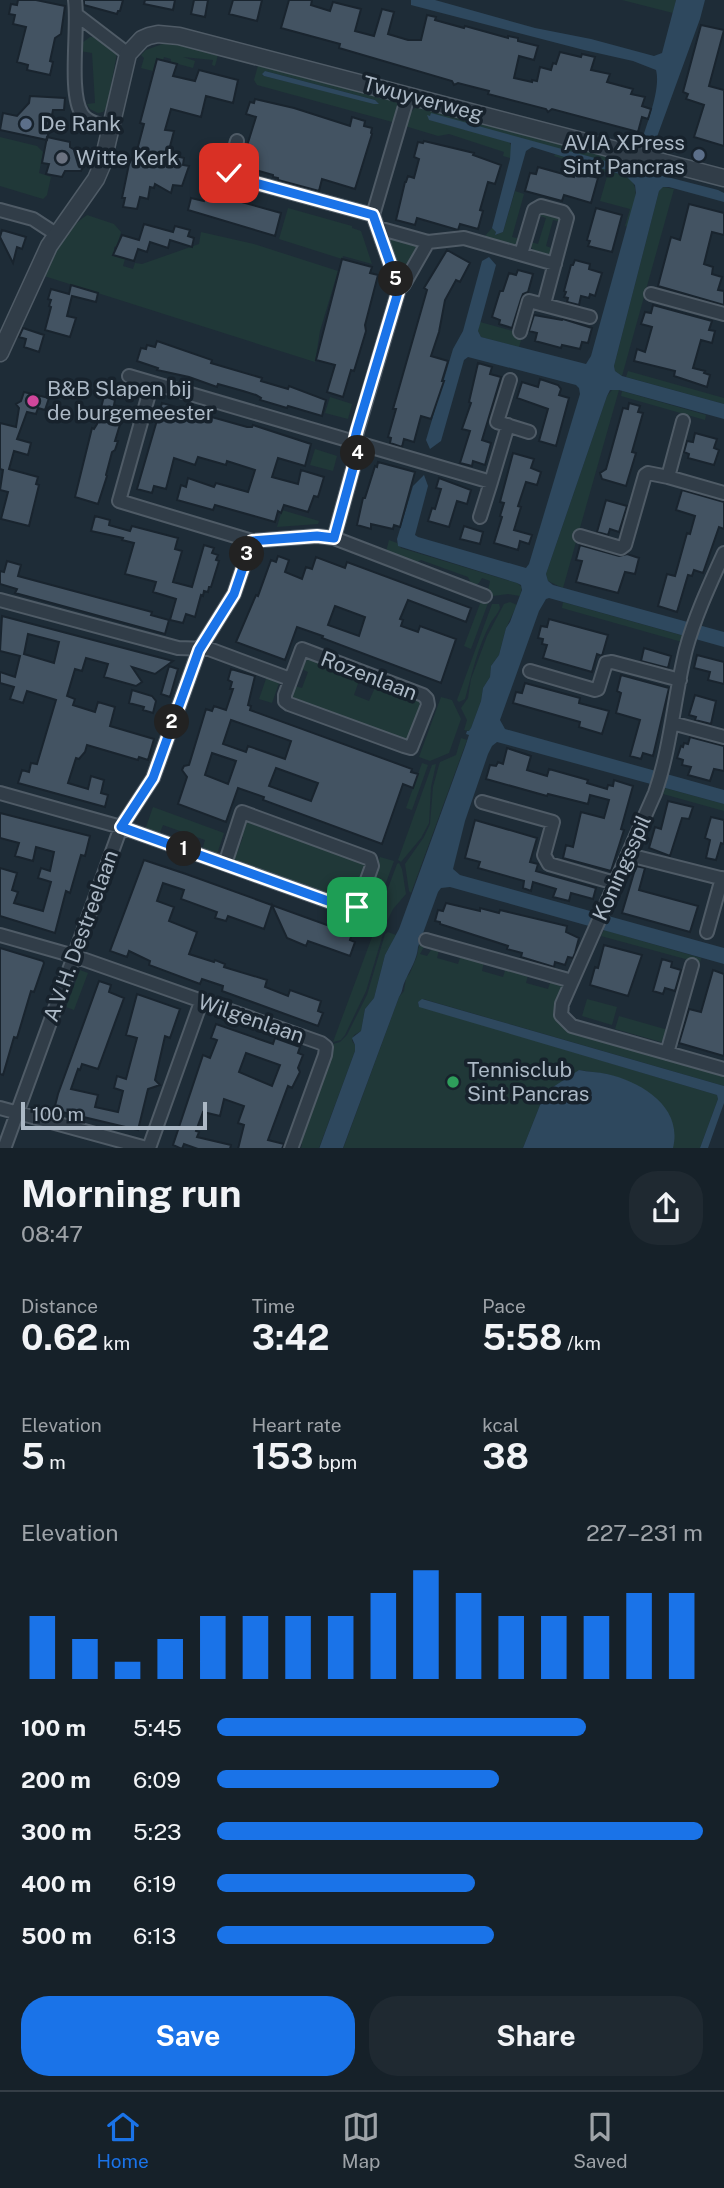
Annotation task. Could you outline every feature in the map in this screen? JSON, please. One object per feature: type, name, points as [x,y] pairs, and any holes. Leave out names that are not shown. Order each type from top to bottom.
[{"type":"street","points":[[75,0],[77,15],[74,55],[79,107],[89,120],[111,127]]},
{"type":"street","points":[[0,353],[49,246],[96,179],[102,165],[128,54],[77,15]]},
{"type":"street","name":"Twuyverweg","points":[[128,54],[142,39],[149,36],[179,36],[724,178]]},
{"type":"street","points":[[399,289],[376,221],[408,96]]},
{"type":"street","points":[[237,141],[229,170],[230,176],[376,221],[428,242],[464,238],[555,264]]},
{"type":"street","points":[[522,254],[534,210],[541,206],[563,212],[567,218],[544,304]]},
{"type":"street","points":[[0,210],[33,219],[56,234]]},
{"type":"street","points":[[334,538],[399,289],[428,242]]},
{"type":"street","points":[[651,294],[724,314]]},
{"type":"street","points":[[520,332],[529,301],[590,317]]},
{"type":"street","points":[[129,376],[491,482]]},
{"type":"street","points":[[510,380],[497,422],[528,432]]},
{"type":"street","points":[[152,383],[119,501],[252,541],[317,536],[334,538],[485,596]]},
{"type":"street","points":[[668,477],[683,421]]},
{"type":"street","points":[[480,517],[508,425]]},
{"type":"street","points":[[580,536],[621,548],[625,545],[645,475],[648,473],[724,494]]},
{"type":"street","name":"A.V.H. Destreelaan","points":[[4,1148],[121,827],[153,778],[199,650],[234,594],[252,541]]},
{"type":"street","name":"Koningsspil","points":[[724,553],[718,583],[696,619],[688,643],[664,767],[629,855],[562,1004],[561,1015],[565,1021],[583,1029],[724,1069]]},
{"type":"street","name":"Rozenlaan","points":[[0,600],[178,648],[209,649],[290,679]]},
{"type":"street","name":"Rozenlaan","points":[[302,649],[423,695],[428,705],[411,747],[404,747],[289,704],[285,701],[285,695],[290,679],[302,649]]},
{"type":"street","points":[[530,671],[595,690],[598,689],[606,663],[612,662],[680,680]]},
{"type":"street","points":[[672,723],[724,737]]},
{"type":"street","points":[[0,793],[121,827],[353,910],[357,907],[372,866],[370,859],[242,812],[225,864]]},
{"type":"street","points":[[482,802],[553,821],[544,855],[549,864],[615,883]]},
{"type":"street","points":[[629,855],[723,879],[707,932]]},
{"type":"street","name":"Wilgenlaan","points":[[0,935],[74,956],[321,1042],[326,1047],[326,1055],[291,1148]]},
{"type":"street","points":[[426,940],[572,981]]},
{"type":"street","points":[[667,1054],[692,965]]},
{"type":"street","points":[[0,1108],[149,1148],[201,1002]]},
{"type":"green space","points":[[622,0],[676,0],[673,13]]},
{"type":"green space","points":[[90,37],[96,37],[117,53],[107,107],[98,113],[87,104],[95,103],[92,53],[80,51],[82,43]]},
{"type":"green space","points":[[165,43],[218,55],[215,66],[212,65],[213,60],[183,57],[195,61],[193,68],[171,62],[171,59],[164,57],[163,60],[156,59],[153,71],[141,68],[144,58],[141,55],[146,50]]},
{"type":"green space","points":[[259,62],[264,63],[266,68],[371,95],[375,92],[397,100],[399,109],[396,123],[257,85],[254,80]],"holes":[[[265,71],[375,100],[379,104],[262,75]]]},
{"type":"green space","points":[[418,105],[455,117],[477,120],[488,125],[493,123],[495,127],[521,134],[526,132],[539,138],[543,136],[546,140],[563,142],[565,145],[639,163],[635,169],[430,116],[430,120],[509,142],[512,147],[510,158],[503,156],[504,152],[449,134],[438,136],[405,126],[409,114]]},
{"type":"green space","points":[[0,137],[37,146],[43,152],[39,173],[51,177],[47,195],[43,199],[0,186]]},
{"type":"green space","points":[[555,154],[626,176],[631,181],[636,192],[628,227],[625,226],[630,209],[600,201],[608,173],[554,156]]},
{"type":"green space","points":[[663,187],[674,189],[622,376],[615,371],[614,366],[659,191]]},
{"type":"green space","points":[[515,191],[524,194],[512,237],[520,239],[519,243],[513,245],[484,237],[492,228],[496,232],[495,235],[503,232]]},
{"type":"green space","points":[[288,208],[361,231],[372,264],[343,256],[342,259],[279,239]]},
{"type":"green space","points":[[541,212],[561,217],[562,222],[553,220],[546,246],[554,249],[550,254],[537,252],[530,242],[538,244],[546,218],[537,215]]},
{"type":"green space","points":[[87,215],[114,224],[121,232],[117,246],[114,247],[114,256],[125,259],[123,266],[133,269],[135,263],[142,264],[199,244],[201,232],[254,244],[338,271],[320,331],[315,362],[41,275],[66,235]]},
{"type":"green space","points":[[392,238],[421,244],[404,275],[400,275],[389,243]]},
{"type":"green space","points":[[480,322],[523,334],[519,347],[481,337],[478,331]]},
{"type":"green space","points":[[628,371],[724,398],[724,404],[626,377]]},
{"type":"green space","points":[[613,389],[619,390],[563,588],[548,581],[546,574],[607,396]]},
{"type":"green space","points":[[622,391],[706,415],[705,420],[621,396]]},
{"type":"green space","points":[[330,397],[352,404],[348,419],[325,413]]},
{"type":"green space","points":[[315,449],[337,456],[333,471],[310,465]]},
{"type":"green space","points":[[282,510],[319,521],[318,524],[277,527]]},
{"type":"green space","points":[[389,540],[401,548],[517,583],[522,587],[520,596],[493,596],[488,590],[490,581],[482,578],[475,585],[468,577],[421,560],[415,563],[386,552]]},
{"type":"green space","points":[[481,601],[488,603],[471,649],[464,646]]},
{"type":"green space","points":[[510,602],[517,605],[506,628],[499,655],[491,666],[490,677],[483,688],[470,731],[464,730],[467,720],[461,708],[468,698],[471,679],[487,636],[504,604]]},
{"type":"green space","points":[[563,602],[684,636],[682,642],[562,608]]},
{"type":"green space","points":[[492,604],[499,604],[500,608],[482,640],[465,699],[459,702],[457,700]]},
{"type":"green space","points":[[308,660],[359,676],[354,695],[369,701],[377,683],[419,700],[417,722],[412,734],[406,740],[400,740],[294,701],[292,690],[294,686],[302,688],[308,672],[300,668],[303,662]]},
{"type":"green space","points":[[267,676],[279,683],[272,703],[259,699]]},
{"type":"green space","points":[[441,697],[452,700],[461,719],[449,753],[430,761],[419,757]]},
{"type":"green space","points":[[461,738],[467,740],[411,893],[405,864],[430,824],[433,787],[440,762],[456,755]]},
{"type":"green space","points":[[422,763],[428,765],[412,810],[406,808]]},
{"type":"green space","points":[[436,764],[431,787],[429,823],[421,838],[401,862],[398,860],[432,765]]},
{"type":"green space","points":[[665,788],[724,804],[724,811],[663,794]]},
{"type":"green space","points":[[153,807],[224,833],[217,854],[202,850],[205,840],[163,825],[159,835],[145,830]]},
{"type":"green space","points":[[255,821],[363,862],[366,868],[353,901],[347,903],[234,861],[233,853],[237,853],[244,825]]},
{"type":"green space","points":[[380,857],[394,861],[376,910],[363,904]]},
{"type":"green space","points":[[399,863],[406,894],[393,909],[385,925],[375,923],[397,864]]},
{"type":"green space","points":[[375,929],[383,934],[366,991],[345,1035],[341,1040],[333,1042]]},
{"type":"green space","points":[[604,930],[701,958],[700,963],[601,936]]},
{"type":"green space","points":[[388,932],[396,935],[385,955],[374,998],[365,1009],[361,1031],[354,1035],[352,1041],[355,1051],[319,1148],[301,1148],[298,1138],[333,1044],[340,1042],[347,1035],[367,995],[385,934]]},
{"type":"green space","points":[[420,941],[426,943],[420,954],[427,956],[431,950],[439,950],[437,958],[458,964],[461,955],[484,962],[482,971],[503,977],[506,968],[528,975],[526,983],[548,989],[551,980],[561,983],[564,988],[558,1020],[724,1074],[724,1086],[424,999],[418,1002],[418,1005],[434,1011],[717,1095],[718,1099],[700,1148],[673,1148],[673,1126],[669,1114],[625,1080],[579,1070],[544,1095],[523,1148],[343,1148],[399,997],[404,991],[406,978],[417,956]]},
{"type":"green space","points":[[80,970],[88,973],[74,1010],[66,1007]]},
{"type":"green space","points":[[587,999],[617,1007],[612,1025],[582,1016]]},
{"type":"green space","points":[[619,1016],[668,1030],[665,1039],[661,1042],[615,1029]]},
{"type":"water","points":[[411,0],[435,0],[535,28],[591,39],[654,56],[662,53],[676,0],[705,0],[646,167],[648,172],[718,190],[724,193],[724,202],[669,187],[663,187],[659,191],[614,366],[615,371],[622,376],[724,404],[724,419],[619,390],[610,390],[546,574],[553,585],[724,632],[724,647],[549,598],[539,611],[500,720],[505,729],[724,790],[724,804],[497,742],[488,754],[465,821],[453,869],[460,875],[724,948],[724,964],[450,887],[441,888],[343,1148],[319,1148],[355,1051],[352,1038],[361,1031],[365,1009],[374,998],[385,955],[399,929],[465,747],[469,735],[466,734],[467,731],[471,728],[483,688],[490,677],[491,666],[499,655],[506,628],[522,590],[517,583],[398,546],[397,539],[413,486],[424,475],[428,486],[415,535],[526,568],[580,394],[576,385],[468,357],[464,360],[441,441],[430,449],[426,440],[453,349],[463,331],[482,261],[489,257],[496,265],[478,331],[481,337],[586,364],[591,356],[636,193],[635,185],[626,176],[532,147],[526,151],[503,232],[495,235],[496,232],[492,228],[510,159],[511,143],[429,120],[427,115],[430,116],[431,113],[635,169],[641,157],[641,143],[657,87],[656,70],[633,61],[411,5]]},
{"type":"water","points":[[265,71],[375,100],[379,104],[264,76],[262,74]]},
{"type":"water","points":[[422,999],[724,1086],[724,1103],[708,1148],[700,1148],[718,1099],[717,1095],[419,1007],[418,1002]]},
{"type":"water","points":[[579,1070],[620,1078],[646,1090],[657,1099],[672,1120],[673,1148],[523,1148],[544,1095]]},
{"type":"building","points":[[18,0],[36,0],[65,6],[61,34],[55,38],[50,61],[53,62],[50,75],[27,70],[28,65],[17,62],[26,27],[13,24],[15,15],[9,14],[11,4],[17,5]]},
{"type":"building","points":[[84,0],[123,0],[117,14],[84,5]]},
{"type":"building","points":[[145,0],[175,0],[173,10],[144,4]]},
{"type":"building","points":[[194,0],[208,0],[205,17],[191,14]]},
{"type":"building","points":[[233,0],[262,0],[257,21],[229,14]]},
{"type":"building","points":[[289,0],[312,0],[311,5],[330,11],[333,2],[361,9],[355,31],[374,36],[382,9],[394,12],[388,34],[408,40],[421,40],[427,15],[464,28],[465,26],[508,38],[518,38],[518,41],[538,46],[534,60],[519,56],[514,78],[532,82],[537,81],[540,67],[551,70],[560,52],[595,57],[591,70],[610,74],[607,82],[633,89],[631,94],[645,97],[642,106],[651,109],[648,119],[642,117],[638,132],[552,109],[548,112],[546,109],[488,94],[489,91],[458,83],[454,85],[452,81],[339,48],[340,44],[281,28]]},
{"type":"building","points":[[701,25],[724,30],[709,86],[724,90],[724,146],[694,137],[704,105],[686,99],[688,94],[683,92]]},
{"type":"building","points":[[157,59],[177,64],[173,76],[195,81],[199,70],[238,80],[233,103],[206,96],[201,117],[171,109],[165,130],[174,131],[168,154],[184,158],[183,165],[189,166],[182,186],[173,185],[171,193],[155,184],[154,188],[150,187],[148,199],[140,197],[137,209],[123,207],[125,198],[122,198],[129,164],[132,158],[135,158],[144,124],[140,123]]},
{"type":"building","points":[[30,96],[65,98],[64,110],[53,110],[47,140],[0,130],[3,113],[17,116],[29,103]]},
{"type":"building","points":[[255,99],[350,126],[352,117],[365,121],[364,126],[372,128],[372,134],[355,189],[322,179],[319,191],[278,180],[273,175],[242,166],[240,164],[244,148],[246,149],[256,117],[246,114],[250,102],[254,103]]},
{"type":"building","name":"Witte Kerk","points":[[47,137],[70,142],[70,147],[84,156],[85,163],[81,171],[65,171],[62,177],[46,174],[49,164],[42,163]]},
{"type":"building","points":[[424,141],[474,153],[473,155],[501,165],[495,184],[488,182],[478,229],[460,224],[458,230],[417,218],[415,225],[396,220],[405,182],[408,176],[414,178],[419,159],[414,157],[418,142]]},
{"type":"building","points":[[211,147],[221,149],[217,169],[206,166]]},
{"type":"building","points":[[538,167],[574,177],[576,171],[598,178],[591,203],[564,195],[562,201],[525,191],[530,173],[536,174]]},
{"type":"building","points":[[208,189],[221,192],[220,196],[281,213],[275,236],[188,210],[191,198],[204,201]]},
{"type":"building","points":[[689,204],[724,213],[724,235],[712,232],[704,264],[713,267],[712,274],[722,277],[718,290],[724,291],[724,305],[658,286],[671,237],[680,240]]},
{"type":"building","points":[[596,208],[622,215],[612,252],[588,246],[590,241],[587,240]]},
{"type":"building","points":[[144,224],[173,232],[175,226],[190,230],[188,236],[194,238],[192,247],[170,240],[168,248],[150,242],[147,252],[138,249],[134,261],[113,255],[122,235],[139,240]]},
{"type":"building","points":[[2,230],[26,237],[22,249],[17,247],[13,263],[0,237]]},
{"type":"building","points":[[447,250],[470,263],[460,282],[456,280],[445,300],[431,356],[448,361],[444,381],[431,419],[421,416],[414,442],[404,439],[402,447],[390,443],[391,438],[388,437],[396,409],[393,409],[427,290],[424,288]]},
{"type":"building","points":[[342,259],[372,267],[370,273],[378,275],[365,325],[366,331],[343,397],[327,392],[335,365],[316,360]]},
{"type":"building","points":[[575,260],[590,264],[589,269],[602,273],[595,296],[581,296],[579,305],[567,302],[568,298],[564,297],[571,265]]},
{"type":"building","points":[[518,270],[533,274],[528,292],[523,294],[521,299],[512,328],[499,324],[500,320],[492,317],[509,273],[516,275]]},
{"type":"building","points":[[71,285],[98,293],[96,302],[72,296],[67,316],[76,318],[70,337],[45,330],[51,307],[51,300],[48,299],[51,289],[69,294]]},
{"type":"building","points":[[653,305],[712,321],[709,330],[715,331],[712,343],[701,340],[693,368],[710,375],[707,387],[674,376],[675,371],[634,361],[637,349],[645,352],[652,327],[641,324],[645,312],[651,313]]},
{"type":"building","points":[[534,315],[563,319],[592,328],[588,343],[582,342],[580,349],[562,345],[561,348],[535,341],[537,333],[529,331]]},
{"type":"building","points":[[23,328],[44,335],[39,352],[24,347],[26,339],[19,337]]},
{"type":"building","points":[[157,341],[212,360],[211,363],[262,378],[261,381],[288,389],[289,386],[326,400],[322,416],[260,400],[256,395],[218,384],[217,387],[157,370],[158,368],[137,361],[141,348],[146,349],[147,345],[155,347]]},
{"type":"building","points":[[478,363],[492,367],[490,374],[501,377],[482,440],[491,443],[485,465],[473,461],[472,466],[460,463],[470,431],[462,429],[471,403],[469,402]]},
{"type":"building","points":[[540,379],[558,385],[561,389],[559,395],[569,398],[556,446],[539,441],[548,409],[517,398],[522,382],[538,387]]},
{"type":"building","points":[[24,392],[49,398],[45,410],[38,408],[36,414],[27,412],[17,439],[31,443],[28,455],[14,451],[9,469],[38,477],[36,484],[39,485],[29,526],[1,519],[8,492],[0,490],[3,470],[0,469],[0,423],[16,427],[19,408],[16,404],[21,401]]},
{"type":"building","points":[[104,396],[115,400],[114,405],[125,408],[115,441],[118,441],[112,452],[98,504],[75,497],[92,428],[97,424]]},
{"type":"building","points":[[162,403],[247,427],[253,425],[311,444],[305,466],[278,458],[272,477],[298,484],[301,470],[324,477],[318,497],[314,496],[308,512],[284,505],[281,513],[278,511],[275,522],[215,505],[213,510],[177,500],[181,485],[186,487],[188,478],[214,487],[216,483],[248,492],[255,470],[227,461],[226,465],[198,457],[195,465],[174,458],[166,489],[154,486],[152,493],[137,489]]},
{"type":"building","points":[[629,403],[640,406],[638,412],[643,413],[632,452],[636,453],[626,486],[602,479],[600,473],[606,469],[623,408],[628,409]]},
{"type":"building","points":[[695,433],[717,439],[714,448],[719,450],[714,465],[688,458],[689,454],[684,452],[687,441],[693,442]]},
{"type":"building","points":[[513,453],[534,459],[531,468],[541,472],[537,485],[526,482],[518,506],[521,507],[514,530],[532,535],[529,544],[520,541],[518,550],[494,543],[502,517],[500,516],[504,503],[500,502]]},
{"type":"building","points":[[378,462],[415,472],[400,527],[394,525],[393,529],[371,524],[371,529],[357,525],[363,498]]},
{"type":"building","points":[[439,478],[471,490],[467,504],[457,501],[449,527],[428,521],[441,489],[436,488]]},
{"type":"building","points":[[682,490],[724,502],[724,529],[719,527],[703,573],[694,570],[692,576],[688,575],[677,612],[658,606],[667,574],[675,576],[687,533],[690,534],[695,516],[676,510]]},
{"type":"building","points":[[606,500],[627,506],[619,532],[610,529],[608,535],[597,532]]},
{"type":"building","points":[[95,516],[110,520],[109,525],[130,531],[132,526],[178,538],[175,549],[182,551],[173,582],[192,587],[204,545],[214,548],[212,553],[218,555],[216,560],[219,561],[211,587],[201,595],[195,617],[186,614],[183,623],[170,620],[176,599],[153,592],[156,582],[125,574],[134,543],[91,531]]},
{"type":"building","points":[[464,526],[483,532],[480,544],[460,539]]},
{"type":"building","points":[[580,545],[619,556],[627,554],[639,558],[635,574],[625,572],[618,593],[576,582],[582,561],[576,560]]},
{"type":"building","points":[[278,556],[289,560],[285,572],[302,579],[306,567],[312,569],[316,557],[345,568],[347,562],[471,608],[466,622],[408,600],[400,619],[403,620],[401,626],[418,632],[420,626],[456,639],[441,683],[297,627],[285,660],[236,642],[256,595],[258,596],[271,560],[276,562]],"holes":[[[335,606],[365,617],[359,636],[328,625]]]},
{"type":"building","points":[[7,561],[21,565],[18,576],[152,612],[151,615],[169,620],[165,634],[15,593],[17,589],[0,584],[0,571],[4,572]]},
{"type":"building","points":[[2,616],[173,661],[155,674],[132,667],[142,682],[136,686],[104,677],[108,664],[86,658],[82,671],[75,669],[67,696],[75,699],[73,705],[95,712],[98,702],[115,707],[110,726],[154,739],[148,760],[139,757],[138,760],[87,745],[85,752],[79,759],[76,758],[68,783],[88,789],[91,776],[104,780],[101,793],[108,795],[105,807],[18,783],[22,770],[29,772],[31,763],[37,764],[56,700],[27,691],[23,703],[10,699],[14,687],[0,683],[0,672],[15,677],[20,656],[0,651]],"holes":[[[28,634],[59,642],[54,663],[24,654]]]},
{"type":"building","points":[[549,619],[608,635],[602,656],[597,654],[592,672],[543,658],[547,645],[542,644],[543,639],[538,638],[541,626],[547,627]]},
{"type":"building","points":[[644,648],[671,656],[668,668],[641,661]]},
{"type":"building","points":[[697,655],[724,662],[724,684],[708,680],[710,672],[694,668]]},
{"type":"building","points":[[169,666],[178,669],[170,697],[161,694]]},
{"type":"building","points":[[231,669],[255,676],[248,705],[251,706],[250,710],[412,769],[411,772],[418,774],[413,788],[403,784],[382,844],[263,800],[264,797],[238,788],[226,822],[178,804],[187,777],[182,770],[189,765],[206,709],[212,711],[214,706],[226,710],[233,689],[230,689],[232,682],[228,680]],"holes":[[[231,720],[291,741],[285,759],[248,746],[246,752],[223,744]],[[212,753],[236,761],[228,784],[205,775]],[[276,768],[318,783],[311,801],[269,786]]]},
{"type":"building","points":[[621,675],[669,688],[653,756],[643,753],[641,759],[630,756],[640,720],[616,713],[621,693],[617,691]]},
{"type":"building","points":[[525,683],[580,698],[579,703],[609,711],[602,734],[579,727],[580,722],[513,703],[516,692],[522,693]]},
{"type":"building","points":[[132,690],[152,696],[156,701],[153,713],[129,703]]},
{"type":"building","points":[[695,695],[716,701],[711,724],[695,720],[696,717],[689,715]]},
{"type":"building","points":[[690,737],[724,746],[724,771],[714,769],[710,781],[688,775],[691,767],[682,765],[683,760],[677,758],[681,746],[688,744]]},
{"type":"building","points":[[507,748],[531,756],[527,770],[547,776],[549,769],[588,780],[587,783],[607,789],[608,785],[613,786],[614,780],[633,786],[621,829],[624,830],[611,871],[563,858],[566,845],[573,847],[581,812],[604,818],[609,800],[590,795],[588,804],[486,779],[490,765],[496,766],[498,762],[503,764]]},
{"type":"building","points":[[668,801],[693,807],[689,819],[682,818],[670,856],[649,848],[655,827],[661,829]]},
{"type":"building","points":[[0,813],[90,836],[85,856],[81,855],[70,893],[66,891],[55,933],[0,916],[0,868],[17,873],[12,890],[18,892],[14,903],[43,911],[51,882],[38,878],[41,868],[50,871],[54,852],[36,847],[33,861],[15,856],[19,843],[0,838]]},
{"type":"building","points":[[711,817],[724,820],[724,844],[721,843],[716,860],[706,858],[710,840],[705,838]]},
{"type":"building","points":[[475,820],[537,838],[530,862],[538,864],[536,871],[596,888],[593,899],[571,893],[569,901],[553,897],[556,889],[533,882],[531,891],[523,888],[524,881],[478,868],[480,862],[465,858]]},
{"type":"building","points":[[144,860],[272,905],[264,929],[228,916],[226,921],[215,918],[217,912],[181,899],[184,890],[163,883],[157,901],[174,907],[169,921],[197,932],[189,954],[214,962],[215,960],[225,964],[224,967],[267,980],[265,987],[288,996],[290,990],[321,1001],[318,1011],[323,1013],[318,1026],[222,991],[223,986],[202,979],[200,984],[149,965],[150,961],[129,951],[127,957],[110,951]]},
{"type":"building","points":[[636,866],[645,868],[639,890],[698,906],[690,932],[622,913]]},
{"type":"building","points":[[446,903],[480,911],[480,908],[499,913],[500,910],[567,926],[566,932],[579,938],[573,958],[568,957],[565,965],[555,962],[554,967],[521,957],[522,953],[507,949],[508,946],[440,924],[435,921],[438,910],[443,911]]},
{"type":"building","points":[[272,905],[352,934],[350,940],[355,942],[350,956],[308,941],[306,946],[287,938]]},
{"type":"building","points":[[604,945],[642,955],[628,996],[590,985]]},
{"type":"building","points":[[0,948],[44,963],[34,992],[31,991],[17,1038],[14,1037],[3,1075],[0,1074]]},
{"type":"building","points":[[662,959],[672,962],[671,967],[681,970],[675,991],[665,988],[663,994],[653,991]]},
{"type":"building","points":[[713,970],[724,974],[724,1056],[679,1043],[689,1009],[701,1012]]},
{"type":"building","points":[[99,981],[111,985],[109,992],[124,998],[98,1069],[82,1064],[71,1089],[98,1095],[95,1107],[118,1112],[123,1091],[114,1088],[117,1076],[126,1079],[137,1038],[126,1035],[137,994],[180,1009],[170,1038],[165,1036],[155,1080],[160,1085],[148,1089],[138,1130],[54,1110]]},
{"type":"building","points":[[216,1024],[273,1044],[275,1038],[300,1047],[298,1053],[303,1055],[298,1068],[300,1072],[292,1088],[288,1086],[268,1140],[284,1144],[282,1148],[238,1148],[244,1125],[238,1123],[244,1106],[224,1099],[220,1116],[203,1112],[196,1131],[199,1132],[197,1137],[231,1145],[230,1148],[195,1148],[184,1144],[180,1148],[173,1145],[203,1055],[210,1058],[217,1040],[211,1038]],"holes":[[[246,1053],[280,1065],[272,1086],[239,1072]]]},
{"type":"place","name":"De Rank","points":[[26,124]]},
{"type":"place","name":"AVIA XPress Sint Pancras","points":[[699,155]]},
{"type":"place","name":"Witte Kerk","points":[[62,158]]},
{"type":"place","name":"B&B Slapen bij de burgemeester","points":[[33,401]]},
{"type":"place","name":"Tennisclub Sint Pancras","points":[[453,1082]]},
{"type":"route","points":[[229,173],[230,176],[373,215],[399,289],[357,430],[354,442],[360,443],[334,538],[317,536],[252,541],[234,594],[199,650],[153,778],[121,827],[353,910],[357,907]]}]
